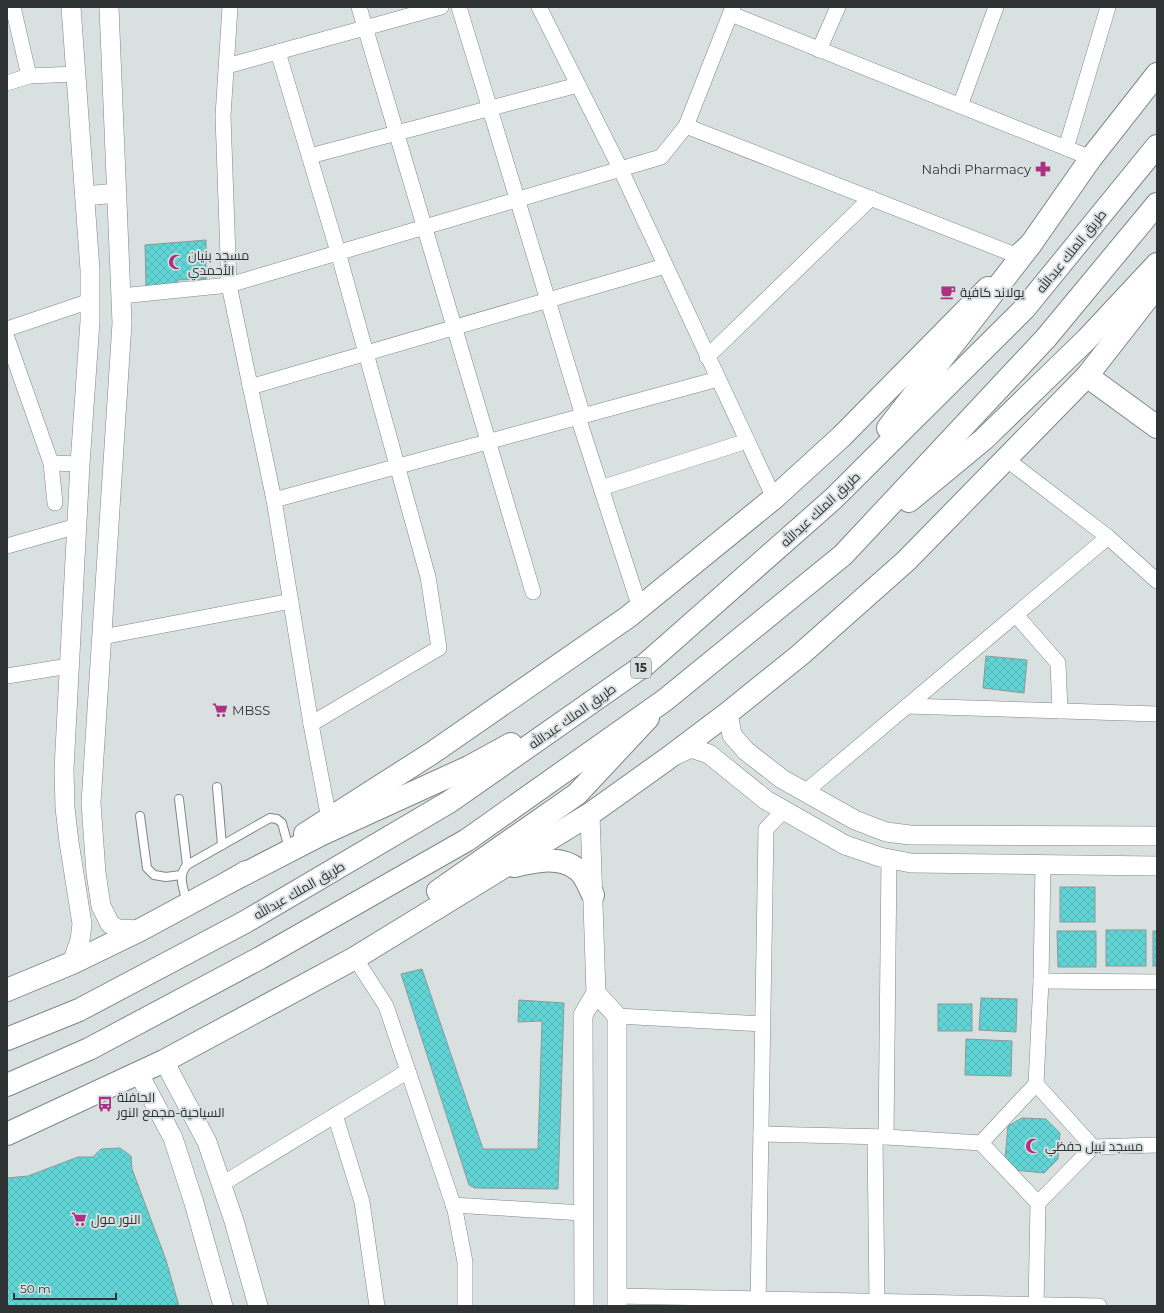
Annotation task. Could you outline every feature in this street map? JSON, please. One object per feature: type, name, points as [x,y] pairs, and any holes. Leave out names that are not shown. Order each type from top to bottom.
[{"type":"main road","points":[[833,499],[1024,250],[1090,158],[1157,74]]},
{"type":"main road","name":"طريق الملك عبدالله","points":[[7,1040],[80,1010],[224,933],[436,810],[456,798],[646,664],[833,499],[1025,308],[1157,146]]},
{"type":"main road","points":[[843,554],[1046,338],[1157,204]]},
{"type":"main road","points":[[229,882],[432,754],[640,608],[774,498],[841,437],[1024,250]]},
{"type":"main road","points":[[7,1085],[89,1049],[260,958],[466,840],[665,700],[984,439],[1087,339],[1157,264]]},
{"type":"main road","points":[[7,1134],[139,1074],[355,958],[590,814],[667,758],[728,712],[800,654],[906,561],[1087,376],[1157,286]]},
{"type":"main road","points":[[1087,376],[1157,427]]},
{"type":"main road","points":[[7,990],[72,963],[140,930],[322,834],[469,767],[550,722],[646,664]]},
{"type":"main road","points":[[355,958],[389,923],[577,794],[665,700]]},
{"type":"main road","points":[[502,868],[538,861],[566,862],[580,871],[593,895]]},
{"type":"main road","points":[[7,1002],[72,963]]},
{"type":"street","points":[[13,7],[28,76]]},
{"type":"street","points":[[71,7],[90,270],[90,321],[80,464],[64,769],[68,836],[82,924],[80,940],[72,963]]},
{"type":"street","points":[[109,7],[122,323],[91,803],[96,873],[101,906],[110,924],[118,929],[140,930]]},
{"type":"street","points":[[230,7],[223,116],[228,285],[274,500],[311,724],[329,819]]},
{"type":"street","points":[[359,7],[533,592]]},
{"type":"street","points":[[226,66],[441,7]]},
{"type":"street","points":[[459,7],[548,300],[601,488],[640,608]]},
{"type":"street","points":[[539,7],[620,168],[774,498]]},
{"type":"street","points":[[819,50],[838,7]]},
{"type":"street","points":[[960,106],[996,7]]},
{"type":"street","points":[[1066,148],[1108,7]]},
{"type":"street","points":[[121,296],[228,285],[620,168],[662,157],[686,126],[732,11],[819,50],[1090,158]]},
{"type":"street","points":[[278,52],[338,252],[428,576],[439,648],[311,724]]},
{"type":"street","points":[[7,83],[28,76],[76,74]]},
{"type":"street","points":[[310,156],[578,85]]},
{"type":"street","points":[[686,126],[871,198],[1024,250]]},
{"type":"street","points":[[85,196],[117,193]]},
{"type":"street","points":[[707,357],[871,198]]},
{"type":"street","points":[[250,387],[665,266]]},
{"type":"street","points":[[7,329],[90,301]]},
{"type":"street","points":[[7,338],[51,463],[55,503]]},
{"type":"street","points":[[274,500],[718,379]]},
{"type":"street","points":[[601,488],[747,441]]},
{"type":"street","points":[[1006,459],[1108,537],[1157,581]]},
{"type":"street","points":[[51,463],[80,464]]},
{"type":"street","points":[[7,546],[77,526]]},
{"type":"street","points":[[758,1302],[766,829],[784,810],[805,792],[1108,537]]},
{"type":"street","points":[[102,637],[291,601]]},
{"type":"street","points":[[1016,615],[1058,663],[1060,711]]},
{"type":"street","points":[[7,676],[69,666]]},
{"type":"street","points":[[907,706],[1157,714]]},
{"type":"street","points":[[728,712],[732,735],[746,751],[782,779],[854,820],[886,832],[910,835],[1157,836]]},
{"type":"street","points":[[667,758],[691,748],[709,754],[766,800],[845,845],[889,859],[911,863],[1157,866]]},
{"type":"street","points":[[584,1306],[582,1015],[596,993],[590,814]]},
{"type":"street","points":[[68,836],[94,834]]},
{"type":"street","points":[[877,1302],[880,1137],[889,859]]},
{"type":"street","points":[[981,1143],[1036,1084],[1041,981],[1043,865]]},
{"type":"street","points":[[355,958],[386,1006],[453,1205],[464,1262],[465,1306]]},
{"type":"street","points":[[1041,981],[1157,982]]},
{"type":"street","points":[[596,993],[617,1016],[617,1301],[877,1302],[1099,1306]]},
{"type":"street","points":[[617,1016],[763,1024]]},
{"type":"street","points":[[164,1061],[208,1142],[234,1221],[258,1306]]},
{"type":"street","points":[[222,1184],[408,1071]]},
{"type":"street","points":[[139,1074],[173,1138],[194,1203],[223,1306]]},
{"type":"street","points":[[1036,1084],[1093,1147]]},
{"type":"street","points":[[335,1115],[362,1202],[377,1306]]},
{"type":"street","points":[[761,1134],[880,1137],[981,1143],[1038,1203]]},
{"type":"street","points":[[1036,1305],[1038,1203],[1093,1147],[1157,1145]]},
{"type":"street","points":[[453,1205],[583,1213]]},
{"type":"lane","points":[[217,787],[222,845]]},
{"type":"lane","points":[[179,799],[187,865]]},
{"type":"lane","points":[[140,816],[147,868],[154,875],[166,877],[181,876]]},
{"type":"lane","points":[[188,904],[181,876],[183,869],[187,865],[270,818],[277,819],[282,823],[288,845]]},
{"type":"building","name":"مسجد بنيان الأحمدي","points":[[206,240],[206,279],[178,280],[177,285],[146,287],[145,245]]},
{"type":"building","points":[[986,656],[1027,660],[1024,693],[983,688]]},
{"type":"building","points":[[1060,887],[1095,887],[1095,922],[1060,922]]},
{"type":"building","points":[[1106,930],[1146,930],[1146,966],[1106,966]]},
{"type":"building","points":[[1057,931],[1096,931],[1096,967],[1058,967]]},
{"type":"building","points":[[1153,931],[1157,931],[1157,966],[1153,966]]},
{"type":"building","points":[[422,969],[483,1149],[538,1149],[542,1021],[518,1022],[519,1000],[564,1003],[558,1189],[475,1188],[469,1185],[401,974]]},
{"type":"building","points":[[981,998],[1017,999],[1016,1032],[979,1030]]},
{"type":"building","points":[[938,1004],[972,1004],[972,1031],[938,1031]]},
{"type":"building","points":[[966,1039],[1012,1041],[1011,1076],[965,1075]]},
{"type":"building","name":"مسجد نبيل حفظي","points":[[1022,1118],[1046,1119],[1060,1133],[1058,1159],[1044,1173],[1013,1170],[1005,1158],[1008,1126]]},
{"type":"building","name":"النور مول","points":[[120,1148],[131,1156],[132,1169],[166,1260],[179,1306],[7,1306],[7,1178],[28,1176],[78,1157],[93,1157],[101,1149]]},
{"type":"place","name":"Nahdi Pharmacy","points":[[1043,169]]},
{"type":"place","name":"مسجد بنيان الأحمدي","points":[[176,262]]},
{"type":"place","name":"يولاند كافية","points":[[948,292]]},
{"type":"place","name":"MBSS","points":[[220,710]]},
{"type":"place","name":"الحافلة السياحية-مجمع النور","points":[[105,1104]]},
{"type":"place","name":"مسجد نبيل حفظي","points":[[1033,1146]]},
{"type":"place","name":"النور مول","points":[[79,1219]]}]
